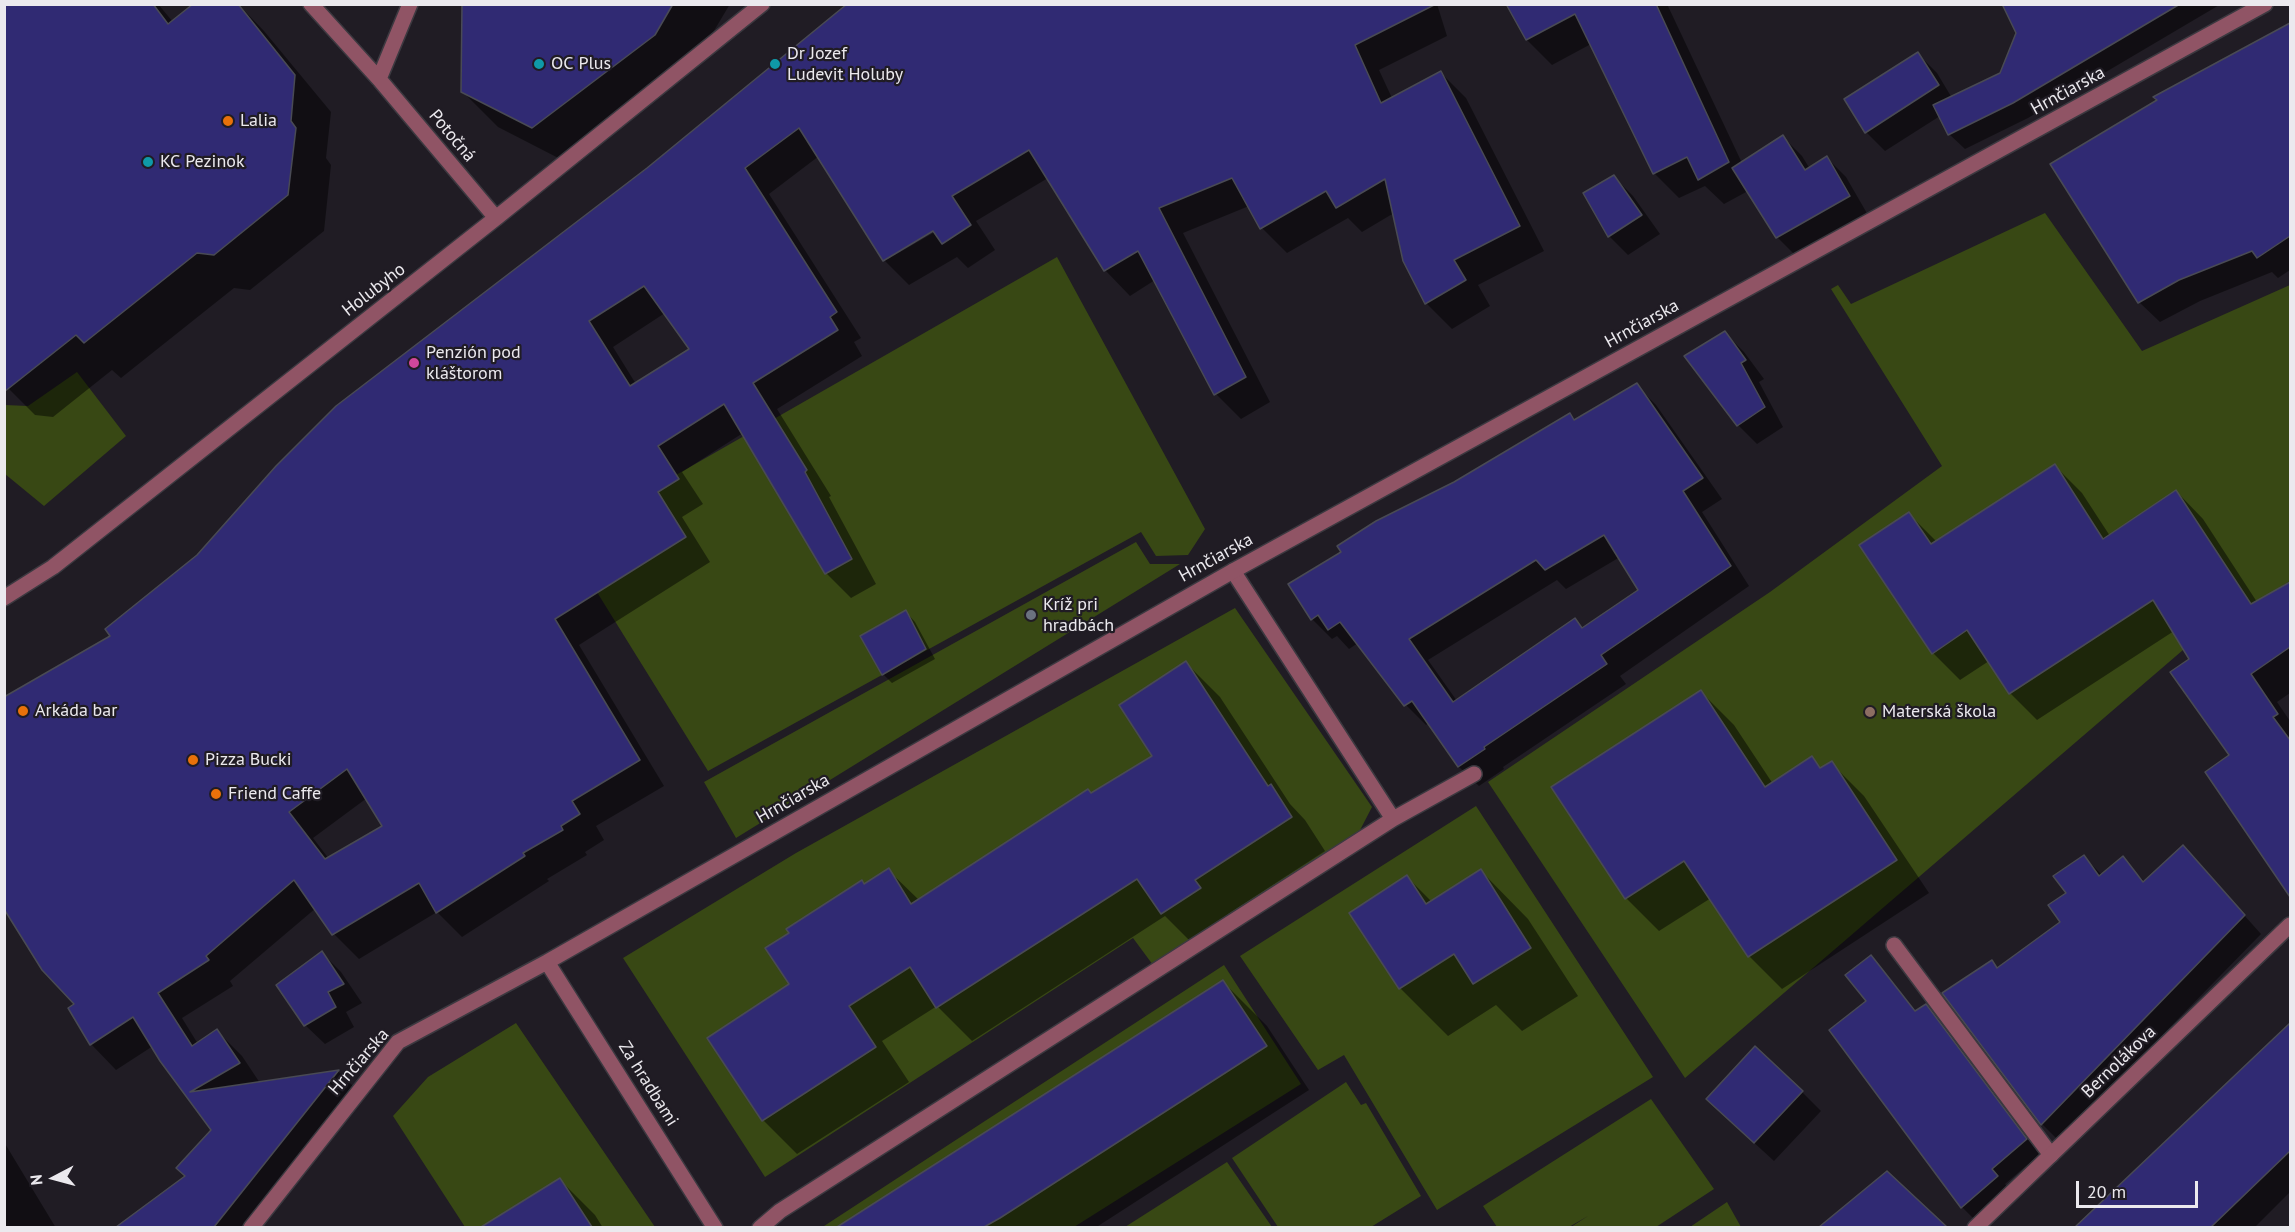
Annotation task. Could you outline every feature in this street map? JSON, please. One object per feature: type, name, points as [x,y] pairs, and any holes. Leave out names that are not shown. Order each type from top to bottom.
[{"type":"street","name":"Potočná","points":[[311,4],[379,79],[496,218]]},
{"type":"street","points":[[379,79],[410,4]]},
{"type":"street","name":"Holubyho","points":[[7,592],[53,567],[496,218],[762,4]]},
{"type":"street","name":"Hrnčiarska","points":[[251,1227],[398,1042],[547,962],[1233,571],[2265,4]]},
{"type":"street","points":[[1233,571],[1393,819]]},
{"type":"street","points":[[760,1227],[780,1211],[1393,819],[1474,774]]},
{"type":"street","name":"Bernolákova","points":[[1975,1227],[2290,925]]},
{"type":"street","points":[[1894,945],[2051,1155]]},
{"type":"street","name":"Za hradbami","points":[[547,962],[715,1227]]},
{"type":"green space","points":[[2045,213],[2142,351],[2290,285],[2290,581],[2183,650],[1685,1078],[1488,782],[1770,592],[1942,466],[1831,289],[1838,285],[1851,304]]},
{"type":"green space","points":[[1057,257],[1205,529],[1188,555],[1156,556],[1141,532],[708,771],[564,539]]},
{"type":"green space","points":[[77,372],[126,436],[44,506],[5,474],[5,405],[28,406]]},
{"type":"green space","points":[[1136,542],[1150,564],[1180,564],[736,838],[704,782]]},
{"type":"green space","points":[[1235,608],[1372,807],[1358,834],[1153,965],[1133,938],[765,1177],[623,958],[796,853]]},
{"type":"green space","points":[[1476,806],[1653,1077],[1437,1210],[1344,1055],[1318,1070],[1240,956]]},
{"type":"green space","points":[[1224,965],[1301,1084],[1074,1227],[821,1228]]},
{"type":"green space","points":[[516,1023],[655,1227],[465,1227],[393,1116],[428,1077]]},
{"type":"green space","points":[[1346,1082],[1361,1105],[1366,1103],[1421,1196],[1371,1227],[1278,1227],[1232,1158]]},
{"type":"green space","points":[[1651,1099],[1714,1189],[1656,1227],[1571,1227],[1588,1216],[1569,1227],[1497,1227],[1483,1206]]},
{"type":"green space","points":[[1227,1162],[1272,1227],[1125,1227]]},
{"type":"green space","points":[[1727,1202],[1741,1227],[1690,1227]]},
{"type":"building","name":"KC Pezinok","points":[[4,4],[153,4],[168,24],[193,4],[238,4],[295,75],[291,121],[296,128],[288,195],[214,255],[197,253],[84,343],[76,335],[4,392]]},
{"type":"building","name":"OC Plus","points":[[462,4],[673,4],[655,35],[532,128],[461,92]]},
{"type":"building","points":[[847,4],[1436,4],[1355,45],[1381,103],[1441,71],[1520,226],[1454,260],[1466,280],[1425,304],[1403,261],[1385,179],[1336,208],[1326,191],[1260,229],[1232,178],[1159,208],[1246,377],[1214,395],[1138,251],[1104,271],[1029,150],[952,196],[971,225],[942,244],[933,231],[883,261],[799,128],[745,168],[837,312],[830,317],[838,330],[753,383],[807,470],[805,472],[852,559],[825,574],[724,404],[658,446],[679,479],[658,492],[686,537],[555,619],[640,760],[572,801],[580,814],[561,826],[563,830],[523,853],[525,856],[436,913],[419,883],[332,935],[294,880],[206,956],[209,960],[158,993],[192,1046],[217,1029],[240,1063],[190,1092],[339,1070],[214,1227],[116,1227],[185,1176],[176,1168],[211,1130],[160,1061],[133,1017],[90,1045],[68,1008],[74,1004],[42,970],[4,909],[4,697],[110,636],[105,629],[197,555],[276,466],[336,406],[647,168]],"holes":[[[644,286],[689,349],[630,386],[589,321]],[[347,769],[382,826],[325,859],[289,812]]]},
{"type":"building","points":[[1506,4],[1656,4],[1729,162],[1698,180],[1687,157],[1653,174],[1575,14],[1526,40]]},
{"type":"building","points":[[2002,4],[2180,4],[2013,103],[1948,135],[1933,105],[2000,73],[2016,33]]},
{"type":"building","points":[[2290,23],[2290,236],[2257,258],[2252,251],[2179,280],[2138,303],[2050,164],[2157,100],[2153,97]]},
{"type":"building","points":[[1918,52],[1939,85],[1865,133],[1844,99]]},
{"type":"building","points":[[1783,135],[1805,170],[1827,156],[1850,196],[1776,238],[1732,168]]},
{"type":"building","points":[[1614,175],[1642,215],[1608,237],[1583,193]]},
{"type":"building","points":[[1725,331],[1746,360],[1741,363],[1765,407],[1737,426],[1684,356]]},
{"type":"building","points":[[1637,383],[1703,478],[1683,491],[1731,566],[1601,655],[1607,664],[1458,767],[1412,701],[1404,706],[1340,622],[1328,630],[1318,615],[1311,620],[1288,584],[1341,552],[1337,546],[1376,521],[1454,482],[1570,413],[1574,420]],"holes":[[[1604,535],[1638,590],[1582,628],[1575,618],[1453,702],[1409,639],[1536,560],[1545,570]]]},
{"type":"building","points":[[2055,464],[2103,539],[2176,490],[2251,604],[2290,582],[2290,647],[2251,674],[2278,714],[2273,717],[2290,740],[2290,897],[2205,772],[2229,755],[2170,672],[2189,659],[2153,600],[2009,694],[1967,630],[1932,654],[1859,545],[1909,512],[1931,544]]},
{"type":"building","points":[[906,610],[926,649],[882,675],[860,636]]},
{"type":"building","points":[[1186,661],[1268,786],[1271,784],[1292,817],[1195,880],[1201,888],[1161,914],[1137,879],[936,1008],[910,967],[849,1006],[876,1047],[762,1121],[707,1038],[789,984],[765,948],[789,933],[786,929],[862,880],[864,884],[889,868],[911,904],[1088,789],[1091,793],[1152,756],[1119,705]]},
{"type":"building","points":[[1701,690],[1765,787],[1812,756],[1820,768],[1832,761],[1897,860],[1748,957],[1684,861],[1625,899],[1551,787]]},
{"type":"building","points":[[2183,845],[2245,915],[2041,1125],[1942,993],[1992,960],[1997,968],[2060,922],[2048,905],[2066,893],[2053,876],[2084,855],[2099,876],[2123,856],[2143,882]]},
{"type":"building","points":[[1481,869],[1531,948],[1473,984],[1454,954],[1399,989],[1349,913],[1407,875],[1426,904]]},
{"type":"building","points":[[322,951],[344,984],[328,992],[336,1007],[304,1026],[276,985]]},
{"type":"building","points":[[1871,955],[1915,1011],[1926,1004],[2027,1139],[1992,1169],[1998,1176],[1961,1208],[1829,1030],[1866,1001],[1845,975]]},
{"type":"building","points":[[1223,980],[1267,1046],[1000,1218],[984,1227],[837,1227]]},
{"type":"building","points":[[2290,1023],[2290,1151],[2211,1227],[2075,1227]]},
{"type":"building","points":[[1755,1046],[1803,1091],[1754,1143],[1706,1099]]},
{"type":"building","points":[[1887,1171],[1947,1227],[1819,1227]]},
{"type":"building","points":[[560,1178],[592,1227],[481,1227]]},
{"type":"place","name":"OC Plus","points":[[539,64]]},
{"type":"place","name":"Dr Jozef Ludevit Holuby","points":[[775,64]]},
{"type":"place","name":"Lalia","points":[[228,121]]},
{"type":"place","name":"KC Pezinok","points":[[148,162]]},
{"type":"place","name":"Penzión pod kláštorom","points":[[414,363]]},
{"type":"place","name":"Kríž pri hradbách","points":[[1031,615]]},
{"type":"place","name":"Arkáda bar","points":[[23,711]]},
{"type":"place","name":"Materská škola","points":[[1870,712]]},
{"type":"place","name":"Pizza Bucki","points":[[193,760]]},
{"type":"place","name":"Friend Caffe","points":[[216,794]]}]
